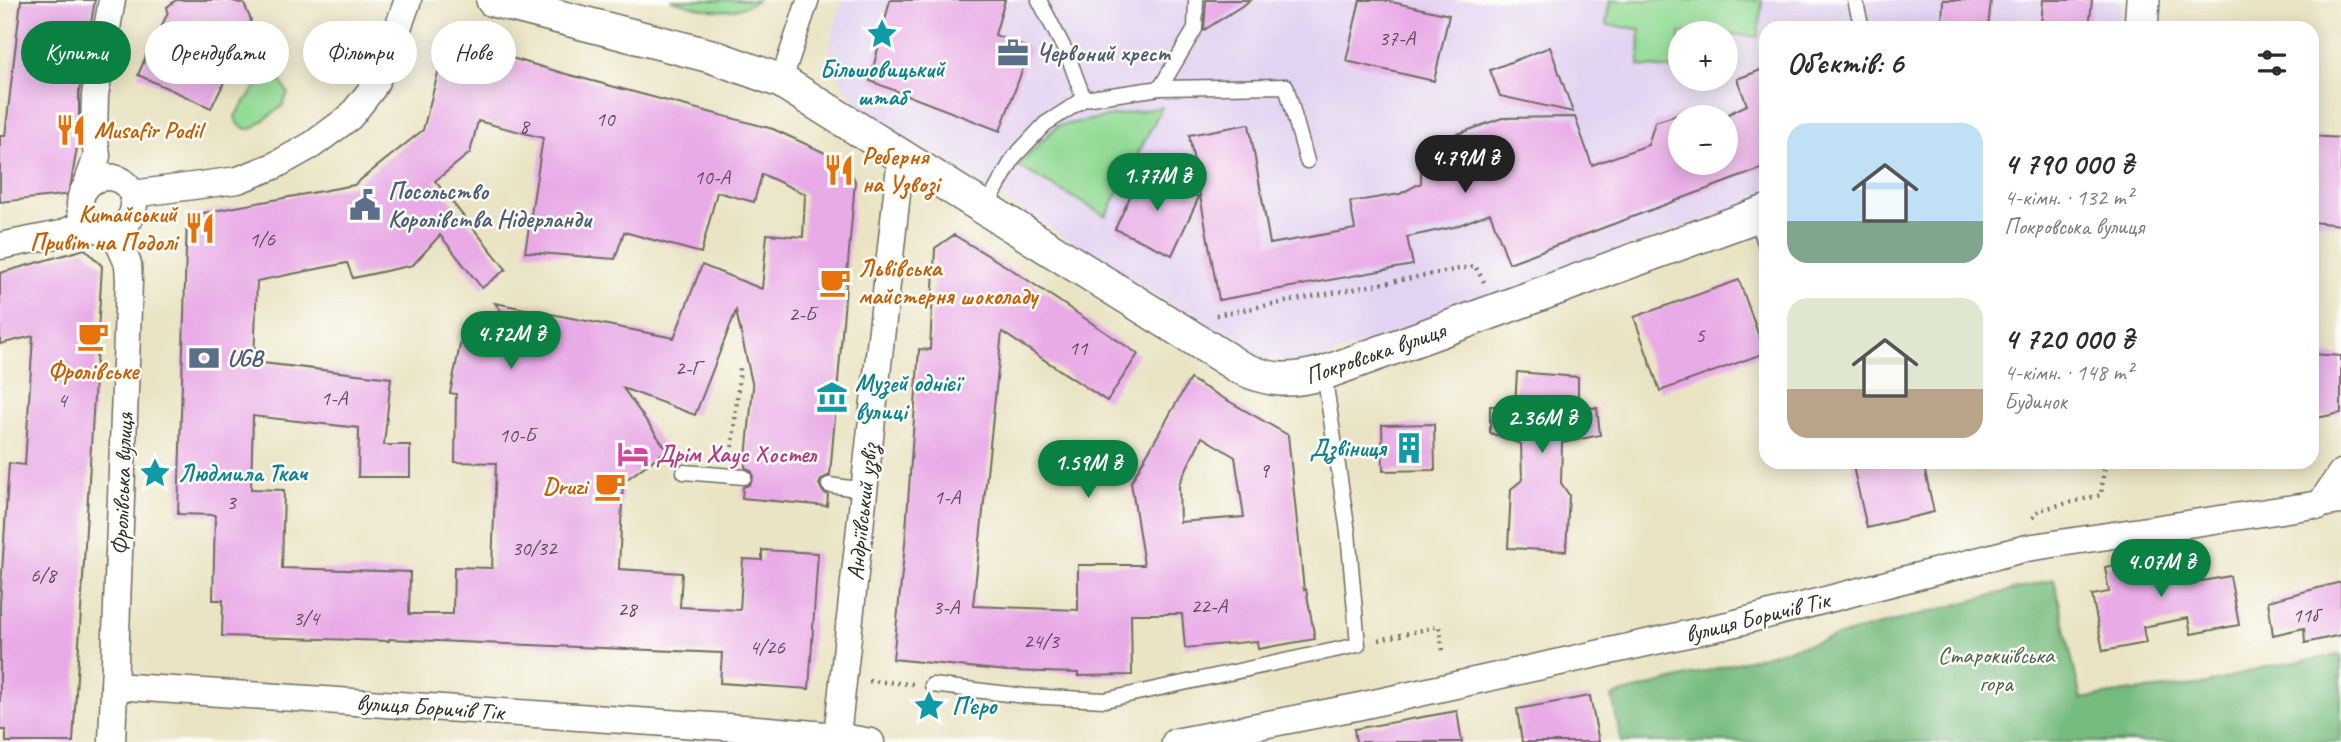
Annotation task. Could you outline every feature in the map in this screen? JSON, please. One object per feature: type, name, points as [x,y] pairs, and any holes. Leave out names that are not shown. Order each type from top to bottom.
[{"type":"street","points":[[97,156],[124,186],[132,214],[125,224],[113,230],[97,229],[88,222],[80,205],[80,198],[97,156],[95,94],[112,0]]},
{"type":"street","points":[[86,187],[96,179],[124,186],[238,180],[274,166],[312,145],[350,117],[372,89],[385,64],[408,0]]},
{"type":"street","name":"Покровська вулиця","points":[[493,0],[711,56],[781,80],[1246,370],[1274,380],[1296,380],[1324,373],[1759,226]]},
{"type":"street","points":[[781,80],[808,0]]},
{"type":"street","points":[[2142,21],[2143,0]]},
{"type":"street","name":"Андріївський узвіз","points":[[837,739],[901,157]]},
{"type":"street","points":[[0,246],[61,234],[88,222]]},
{"type":"street","name":"Фролівська вулиця","points":[[112,742],[129,281],[128,264],[113,230]]},
{"type":"street","points":[[2330,504],[2341,473]]},
{"type":"street","name":"вулиця Боричів Тік","points":[[1175,742],[1356,707],[1728,625],[2026,548],[2330,504]]},
{"type":"street","name":"вулиця Боричів Тік","points":[[114,686],[871,742]]},
{"type":"lane","points":[[1039,0],[1068,56],[1084,99]]},
{"type":"lane","points":[[1160,88],[1195,29],[1196,0]]},
{"type":"lane","points":[[1855,0],[1860,21]]},
{"type":"lane","points":[[985,209],[1014,157],[1045,124],[1084,99],[1160,88],[1286,86],[1307,161]]},
{"type":"lane","points":[[932,685],[1025,696],[1105,700],[1358,645],[1348,532],[1324,373]]},
{"type":"lane","points":[[684,472],[737,476]]},
{"type":"lane","points":[[829,485],[864,490]]},
{"type":"path","points":[[1208,317],[1475,266],[1488,289]]},
{"type":"path","points":[[737,476],[740,368]]},
{"type":"path","points":[[2028,525],[2039,510],[2101,495],[2104,469]]},
{"type":"path","points":[[1358,645],[1439,626],[1443,651]]},
{"type":"path","points":[[865,681],[932,685]]},
{"type":"shaded area","points":[[842,0],[2123,0],[2122,21],[1759,21],[1759,200],[1327,357],[1301,363],[1251,354],[860,109],[833,62],[830,45]]},
{"type":"green space","points":[[671,0],[757,0],[736,9],[714,10]]},
{"type":"green space","points":[[1610,0],[1762,0],[1758,37],[1738,34],[1738,21],[1668,21],[1668,69],[1639,66],[1640,29],[1606,25]]},
{"type":"green space","points":[[260,84],[282,84],[288,93],[282,106],[252,129],[246,129],[241,127],[235,117]]},
{"type":"green space","points":[[1162,107],[1106,216],[1018,166],[1057,126]]},
{"type":"green space","name":"Старокиївська гора","points":[[2054,579],[2081,699],[2207,684],[2264,667],[2341,655],[2341,742],[1621,742],[1612,696]]},
{"type":"building","points":[[21,0],[95,0],[91,21],[21,21],[21,84],[80,84],[79,136],[70,189],[72,194],[0,202],[0,136],[5,136]]},
{"type":"building","points":[[176,0],[229,0],[244,4],[251,20],[164,21],[167,7]]},
{"type":"building","points":[[890,0],[1005,0],[995,35],[1030,49],[1000,131],[870,81]]},
{"type":"building","points":[[1206,0],[1251,0],[1204,30]]},
{"type":"building","points":[[1360,0],[1383,0],[1449,15],[1434,81],[1346,61]]},
{"type":"building","points":[[1943,0],[1991,0],[1989,21],[1942,21]]},
{"type":"building","points":[[2043,0],[2092,0],[2090,21],[2042,21]]},
{"type":"building","points":[[1550,47],[1573,112],[1500,96],[1490,70]]},
{"type":"building","points":[[145,58],[145,78],[138,75]]},
{"type":"building","points":[[516,59],[773,129],[845,162],[855,181],[830,475],[819,484],[828,495],[827,506],[742,498],[743,487],[749,485],[753,478],[752,472],[745,467],[753,387],[736,311],[695,415],[623,388],[667,450],[623,482],[619,569],[682,573],[680,607],[740,610],[743,559],[762,560],[762,550],[818,553],[809,689],[720,683],[722,653],[389,639],[222,636],[223,600],[213,600],[215,515],[178,514],[187,216],[354,185],[423,130],[435,84],[516,84]],"holes":[[[478,121],[543,138],[525,252],[615,259],[624,232],[701,253],[717,192],[754,202],[762,174],[805,194],[803,237],[767,234],[762,289],[702,265],[674,338],[495,303],[523,338],[464,326],[450,393],[456,394],[455,462],[496,463],[492,568],[454,567],[453,614],[409,614],[410,572],[282,568],[284,490],[251,489],[253,416],[359,428],[358,477],[410,477],[410,445],[384,445],[391,378],[254,362],[257,281],[347,263],[353,278],[413,265],[440,235],[482,288],[506,269],[435,181],[470,153]]]},
{"type":"building","points":[[1759,71],[1759,170],[1509,263],[1490,213],[1454,227],[1407,237],[1413,265],[1219,300],[1189,135],[1249,124],[1270,244],[1355,229],[1350,202],[1400,194],[1421,183],[1421,147],[1502,118],[1575,117],[1592,165],[1648,145],[1655,122],[1668,118],[1668,175],[1738,175],[1738,109],[1747,105],[1738,79]]},
{"type":"building","points":[[158,84],[223,84],[211,108]]},
{"type":"building","points":[[2319,136],[2341,138],[2341,225],[2319,223]]},
{"type":"building","points":[[1142,171],[1199,197],[1172,255],[1115,229]]},
{"type":"building","points":[[954,235],[1014,271],[1138,354],[1107,401],[1002,332],[973,606],[1078,610],[1078,565],[1144,565],[1131,482],[1190,379],[1288,435],[1304,590],[1306,589],[1315,639],[1258,649],[1257,641],[1185,648],[1182,614],[1131,614],[1132,675],[1078,676],[1078,673],[1007,671],[893,659],[905,544],[919,349],[930,350],[935,248]],"holes":[[[1202,437],[1235,457],[1244,517],[1180,522],[1179,484]]]},
{"type":"building","points":[[85,249],[102,266],[73,742],[6,742],[6,730],[0,730],[0,603],[9,463],[25,465],[33,336],[0,344],[0,273]]},
{"type":"building","points":[[1739,280],[1759,336],[1759,355],[1660,391],[1634,317]]},
{"type":"building","points":[[2319,354],[2341,356],[2341,413],[2319,418]]},
{"type":"building","points":[[1517,372],[1578,377],[1578,407],[1597,408],[1600,435],[1562,443],[1561,483],[1569,495],[1566,551],[1508,548],[1511,489],[1522,480],[1521,444],[1490,433],[1490,406],[1515,406]]},
{"type":"building","name":"Дзвіниця","points":[[1434,424],[1435,470],[1383,471],[1382,425]]},
{"type":"building","points":[[1854,469],[1925,469],[1934,512],[1867,528]]},
{"type":"building","points":[[2196,550],[2202,581],[2230,576],[2239,625],[2191,634],[2188,618],[2143,627],[2146,643],[2103,651],[2092,595],[2109,592],[2105,567]]},
{"type":"building","points":[[2341,582],[2341,635],[2305,643],[2304,628],[2273,635],[2268,601]]},
{"type":"building","points":[[1590,696],[1599,742],[1522,742],[1517,709]]},
{"type":"building","points":[[1457,711],[1462,742],[1356,742],[1354,729]]},
{"type":"place","name":"Більшовицький штаб","points":[[882,34]]},
{"type":"place","name":"Червоний хрест","points":[[1013,53]]},
{"type":"place","name":"Musafir Podil","points":[[71,130]]},
{"type":"place","name":"Реберня на Узвозі","points":[[839,170]]},
{"type":"place","name":"Посольство Королівства Нідерланди","points":[[365,205]]},
{"type":"place","name":"Китайський Привіт на Подолі","points":[[200,228]]},
{"type":"place","name":"Львівська майстерня шоколаду","points":[[835,282]]},
{"type":"place","name":"Фролівське","points":[[93,336]]},
{"type":"place","name":"UGB","points":[[204,358]]},
{"type":"place","name":"Музей однієї вулиці","points":[[832,397]]},
{"type":"place","name":"Дзвіниця","points":[[1409,448]]},
{"type":"place","name":"Дрім Хаус Хостел","points":[[633,454]]},
{"type":"place","name":"Людмила Ткач","points":[[155,473]]},
{"type":"place","name":"Druzi","points":[[610,486]]},
{"type":"place","name":"П'єро","points":[[929,706]]}]
